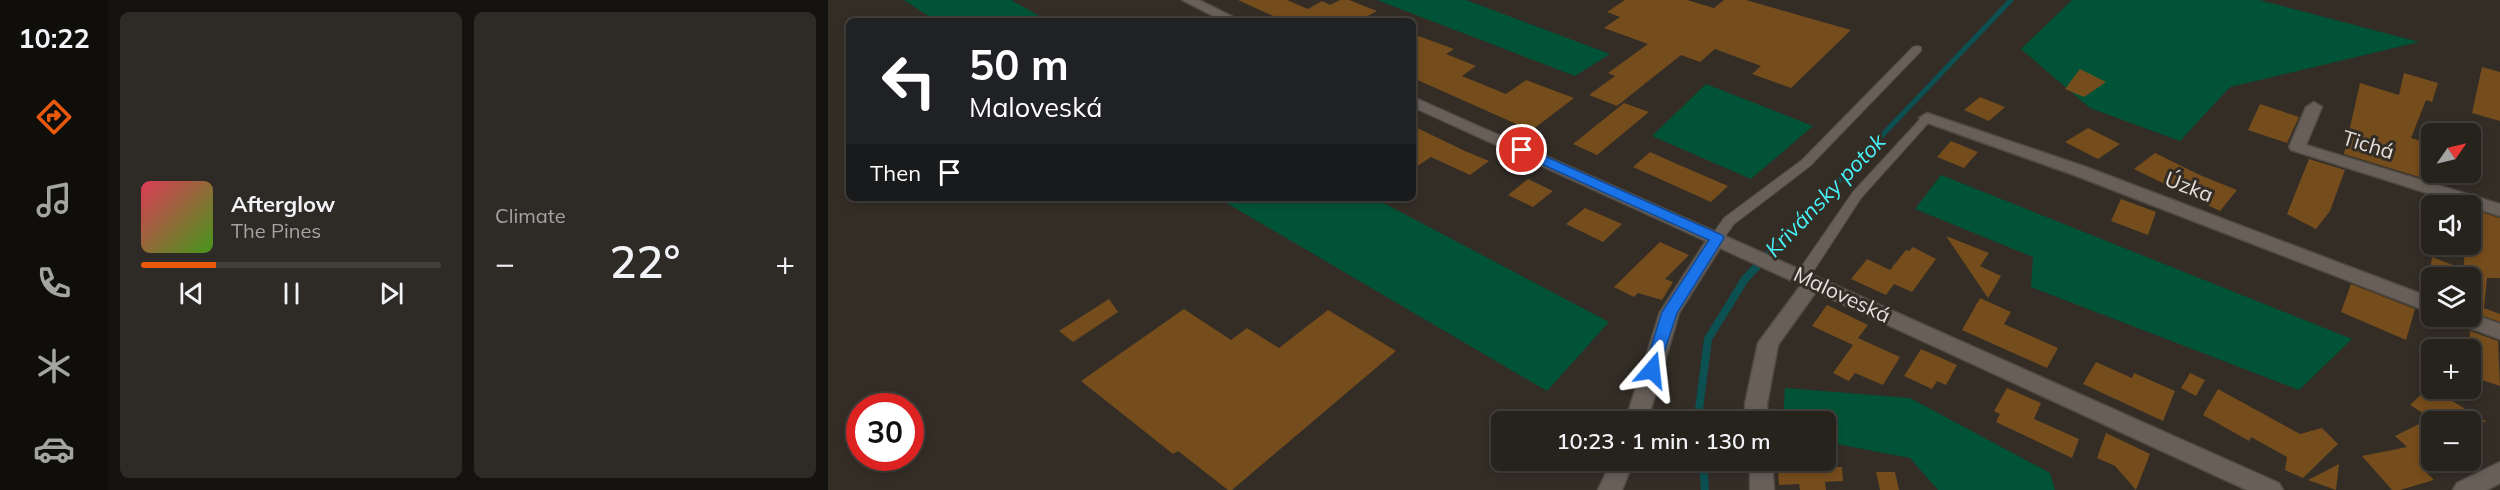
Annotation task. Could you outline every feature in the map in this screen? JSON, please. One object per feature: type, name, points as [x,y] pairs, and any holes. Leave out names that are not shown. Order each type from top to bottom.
[{"type":"street","points":[[1188,0],[1227,18]]},
{"type":"street","name":"Maloveská","points":[[1416,102],[2271,490]]},
{"type":"street","name":"Tichá","points":[[2314,107],[2298,147],[2500,210]]},
{"type":"street","name":"Úzka","points":[[1928,118],[2080,171],[2421,302]]},
{"type":"street","points":[[1639,411],[1670,312],[1722,240]]},
{"type":"street","points":[[1756,411],[1768,343],[1801,277]]},
{"type":"street","points":[[2481,325],[2500,332]]},
{"type":"street","points":[[1610,490],[1618,471]]},
{"type":"street","points":[[1761,471],[1762,490]]},
{"type":"street","points":[[2465,490],[2500,472]]},
{"type":"lane","points":[[1722,240],[1729,221],[1806,163],[1917,49]]},
{"type":"lane","points":[[1801,277],[1857,195],[1928,118]]},
{"type":"green space","points":[[904,0],[1011,0],[1043,18],[931,18]]},
{"type":"green space","points":[[1377,0],[1466,0],[1610,54],[1575,76]]},
{"type":"green space","points":[[2072,0],[2259,0],[2419,42],[2230,87],[2180,141],[2090,108],[2021,49]]},
{"type":"green space","points":[[1706,84],[1813,126],[1751,179],[1652,136]]},
{"type":"green space","points":[[1941,175],[2352,339],[2299,390],[2031,287],[2033,257],[1915,209]]},
{"type":"green space","points":[[1223,201],[1380,201],[1609,322],[1547,391]]},
{"type":"green space","points":[[1785,388],[1910,398],[2050,473],[2055,490],[1938,490],[1910,458],[1836,444],[1836,411],[1784,411]]},
{"type":"building","points":[[1238,0],[1287,0],[1308,9],[1322,1],[1330,5],[1340,0],[1349,0],[1377,11],[1364,18],[1277,18]]},
{"type":"building","points":[[1625,0],[1687,0],[1714,8],[1724,0],[1746,0],[1851,30],[1791,88],[1752,74],[1761,66],[1715,49],[1700,62],[1681,55],[1617,106],[1589,95],[1615,76],[1608,73],[1648,44],[1604,28],[1620,17],[1607,12]]},
{"type":"building","points":[[1416,35],[1454,49],[1446,54],[1476,66],[1462,76],[1506,94],[1526,80],[1574,98],[1532,130],[1416,79]]},
{"type":"building","points":[[2482,67],[2500,72],[2500,121],[2472,113]]},
{"type":"building","points":[[2080,69],[2106,82],[2084,97],[2065,89]]},
{"type":"building","points":[[2404,73],[2438,83],[2432,102],[2426,100],[2411,138],[2421,141],[2421,178],[2344,154],[2360,83],[2399,95]]},
{"type":"building","points":[[1980,97],[2005,107],[1989,121],[1964,110]]},
{"type":"building","points":[[1624,103],[1649,112],[1597,155],[1573,144]]},
{"type":"building","points":[[2260,104],[2299,117],[2287,143],[2248,130]]},
{"type":"building","points":[[1416,127],[1489,161],[1470,175],[1431,157],[1416,167]]},
{"type":"building","points":[[2088,128],[2120,144],[2098,159],[2065,142]]},
{"type":"building","points":[[1951,141],[1978,152],[1964,168],[1937,157]]},
{"type":"building","points":[[1650,152],[1728,186],[1711,202],[1633,167]]},
{"type":"building","points":[[2155,153],[2237,190],[2220,211],[2134,169]]},
{"type":"building","points":[[2309,159],[2345,170],[2330,211],[2316,229],[2287,214]]},
{"type":"building","points":[[1528,179],[1553,191],[1533,207],[1508,195]]},
{"type":"building","points":[[2121,199],[2156,212],[2148,235],[2111,221]]},
{"type":"building","points":[[1585,208],[1622,224],[1603,242],[1566,224]]},
{"type":"building","points":[[2481,212],[2500,218],[2500,278],[2487,278],[2484,308],[2500,314],[2500,322],[2481,315],[2481,267],[2463,267],[2465,255],[2481,255]]},
{"type":"building","points":[[1946,236],[1989,253],[1980,266],[2001,276],[1988,298]]},
{"type":"building","points":[[1660,242],[1689,255],[1665,279],[1673,282],[1662,300],[1638,293],[1634,297],[1614,287]]},
{"type":"building","points":[[1913,247],[1936,259],[1912,292],[1894,284],[1886,295],[1851,279],[1867,259],[1890,270],[1906,250],[1909,251]]},
{"type":"building","points":[[2432,257],[2458,267],[2431,267]]},
{"type":"building","points":[[2351,284],[2415,309],[2406,340],[2341,312]]},
{"type":"building","points":[[1980,298],[2011,312],[2004,324],[2058,348],[2047,368],[1962,330]]},
{"type":"building","points":[[1109,299],[1118,312],[1073,342],[1059,331]]},
{"type":"building","points":[[1827,305],[1868,325],[1858,338],[1900,357],[1883,385],[1855,373],[1849,381],[1833,373],[1853,345],[1812,326]]},
{"type":"building","points":[[1184,309],[1231,340],[1247,328],[1279,348],[1328,310],[1396,351],[1232,490],[1228,490],[1178,451],[1173,454],[1081,381]]},
{"type":"building","points":[[2470,331],[2498,341],[2500,386],[2481,380],[2481,339],[2470,339]]},
{"type":"building","points":[[1921,349],[1957,365],[1946,385],[1937,381],[1932,389],[1904,376]]},
{"type":"building","points":[[2096,362],[2132,378],[2134,373],[2175,391],[2163,421],[2083,384]]},
{"type":"building","points":[[2190,373],[2205,380],[2196,396],[2181,388]]},
{"type":"building","points":[[2007,388],[2041,403],[2034,419],[2079,439],[2072,458],[1996,422],[2000,414],[1994,411]]},
{"type":"building","points":[[2218,389],[2300,434],[2322,428],[2338,444],[2303,478],[2285,470],[2287,457],[2251,437],[2249,441],[2203,415]]},
{"type":"building","points":[[2421,395],[2421,399],[2449,399],[2469,411],[2421,412],[2410,405]]},
{"type":"building","points":[[2421,423],[2421,471],[2425,471],[2434,480],[2400,490],[2392,490],[2362,456],[2407,447],[2395,436]]},
{"type":"building","points":[[2106,433],[2150,454],[2136,490],[2115,466],[2097,458]]},
{"type":"building","points":[[2339,464],[2336,490],[2308,480]]},
{"type":"building","points":[[1836,467],[1842,467],[1843,481],[1825,482],[1826,490],[1800,490],[1799,484],[1779,485],[1778,471],[1836,471]]},
{"type":"building","points":[[1876,472],[1895,472],[1899,490],[1880,490]]},
{"type":"waterway","name":"Krivánsky potok","points":[[1811,210],[2011,0]]},
{"type":"waterway","name":"Krivánsky potok","points":[[1699,411],[1708,339],[1745,279],[1812,208]]},
{"type":"waterway","name":"Krivánsky potok","points":[[1704,471],[1705,490]]},
{"type":"route","points":[[1522,150],[1718,238],[1670,312],[1652,370]]}]
